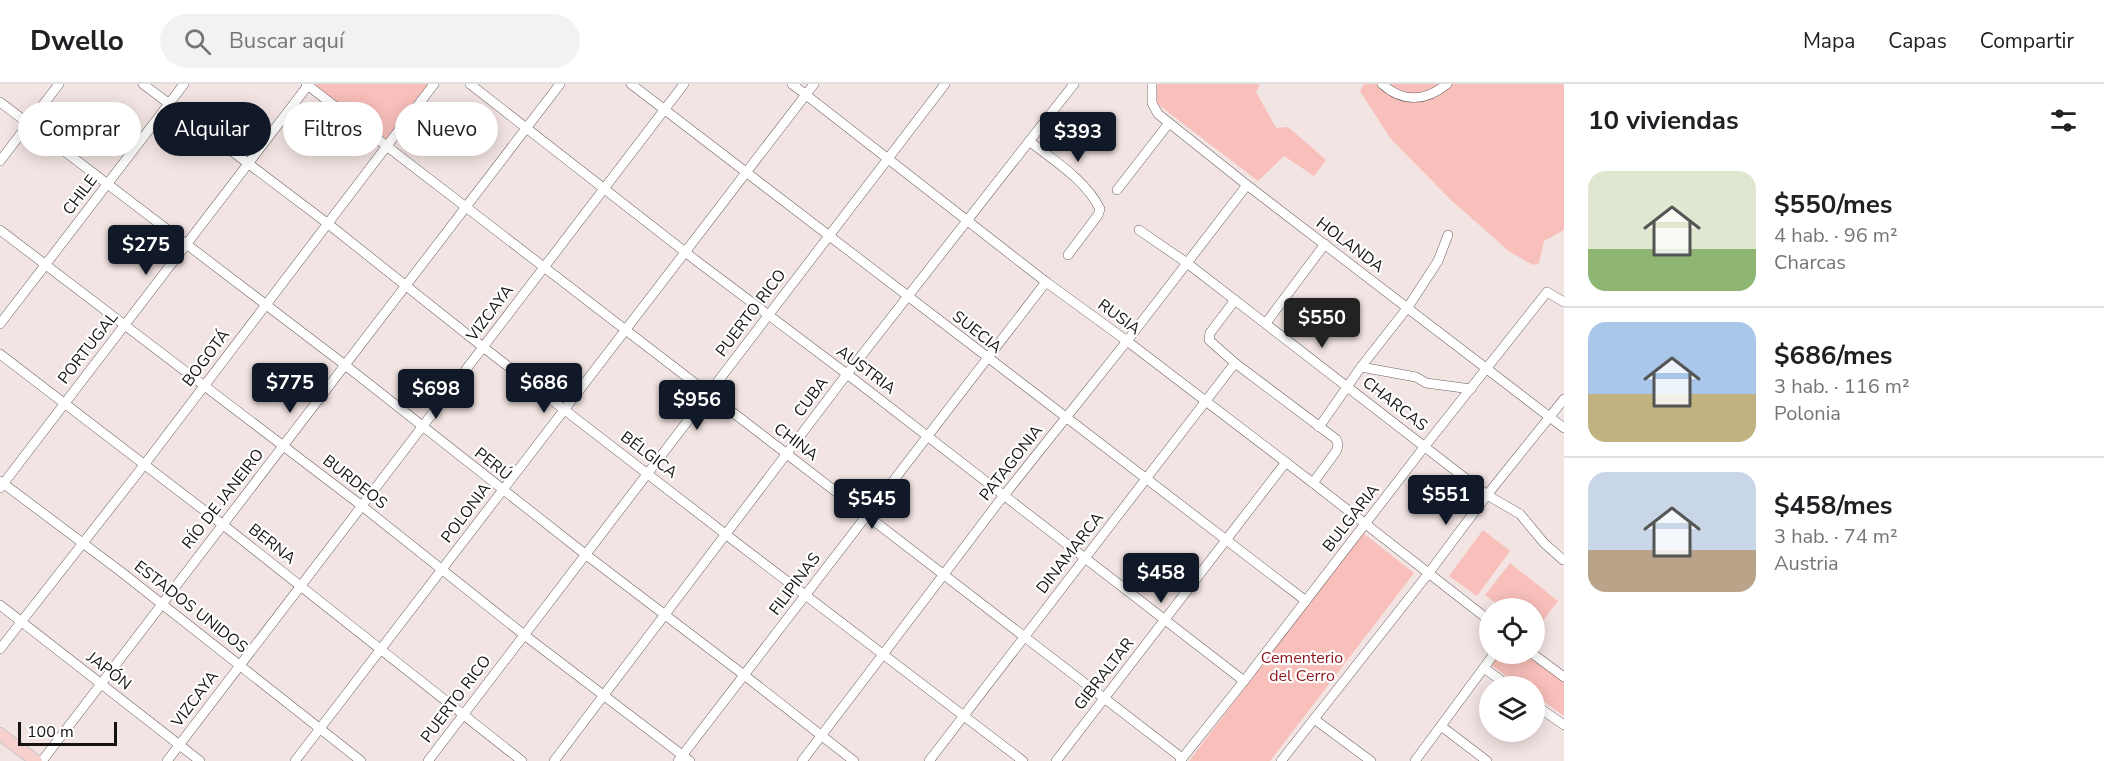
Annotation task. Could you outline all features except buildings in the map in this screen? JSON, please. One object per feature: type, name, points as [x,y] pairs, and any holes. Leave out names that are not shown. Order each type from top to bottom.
[{"type":"main road","points":[[0,734],[36,761]]},
{"type":"street","points":[[45,102],[59,84]]},
{"type":"street","name":"BÉLGICA","points":[[143,84],[168,102]]},
{"type":"street","name":"CHILE","points":[[170,102],[184,84]]},
{"type":"street","name":"BOGOTÁ","points":[[0,649],[144,465],[434,84]]},
{"type":"street","name":"AUSTRIA","points":[[470,84],[1244,681]]},
{"type":"street","name":"RÍO DE JANEIRO","points":[[42,761],[560,84]]},
{"type":"street","name":"SUECIA","points":[[631,84],[1306,601]]},
{"type":"street","name":"VIZCAYA","points":[[167,761],[684,84]]},
{"type":"street","name":"RUSIA","points":[[792,84],[1046,282],[1286,462],[1479,613]]},
{"type":"street","name":"POLONIA","points":[[295,761],[814,84]]},
{"type":"street","name":"PUERTO RICO","points":[[428,761],[945,84]]},
{"type":"street","name":"CUBA","points":[[554,761],[847,374],[1074,84]]},
{"type":"street","name":"HOLANDA","points":[[1152,84],[1153,107],[1158,114],[1247,186],[1550,417],[1563,424]]},
{"type":"street","points":[[1382,84],[1395,94],[1419,98],[1447,84]]},
{"type":"street","name":"CHINA","points":[[308,85],[1181,759]]},
{"type":"street","name":"PORTUGAL","points":[[1,484],[308,85]]},
{"type":"street","name":"PERÚ","points":[[0,102],[18,116]]},
{"type":"street","points":[[1117,190],[1169,123]]},
{"type":"street","name":"CHILE","points":[[0,324],[153,124]]},
{"type":"street","points":[[0,160],[18,137]]},
{"type":"street","points":[[1029,141],[1078,181],[1100,208],[1098,215],[1068,255]]},
{"type":"street","name":"PERÚ","points":[[70,156],[345,365],[502,490],[854,761]]},
{"type":"street","name":"BÉLGICA","points":[[239,156],[483,347],[1023,761]]},
{"type":"street","name":"PATAGONIA","points":[[802,761],[1247,186]]},
{"type":"street","name":"BURDEOS","points":[[0,230],[362,506],[684,759]]},
{"type":"street","name":"CHARCAS","points":[[1139,230],[1266,323],[1487,495],[1520,514],[1544,543],[1563,560]]},
{"type":"street","points":[[1319,427],[1361,366],[1408,307],[1438,261],[1448,235]]},
{"type":"street","points":[[1266,323],[1325,244]]},
{"type":"street","name":"FILIPINAS","points":[[684,759],[744,675],[1046,282]]},
{"type":"street","name":"BULGARIA","points":[[1181,759],[1547,292],[1564,302]]},
{"type":"street","points":[[1235,300],[1210,333],[1209,340],[1235,363],[1336,439],[1338,447],[1313,483]]},
{"type":"street","name":"BERNA","points":[[0,354],[222,524],[522,761]]},
{"type":"street","name":"DINAMARCA","points":[[929,761],[1235,363]]},
{"type":"street","points":[[1361,366],[1416,376],[1426,383],[1471,389]]},
{"type":"street","points":[[1284,760],[1487,495],[1564,399]]},
{"type":"street","name":"GIBRALTAR","points":[[1056,761],[1286,462]]},
{"type":"street","name":"ESTADOS UNIDOS","points":[[1,484],[82,543],[361,761]]},
{"type":"street","name":"JAPÓN","points":[[0,604],[200,761]]},
{"type":"street","points":[[1545,663],[1564,677]]},
{"type":"street","points":[[1415,761],[1487,664]]},
{"type":"street","points":[[1484,668],[1495,676]]},
{"type":"street","points":[[1545,712],[1564,725]]},
{"type":"street","points":[[1314,719],[1371,761]]},
{"type":"street","points":[[1441,726],[1487,761]]},
{"type":"green space","points":[[316,84],[431,84],[416,102],[395,102],[395,128],[386,139],[383,137],[383,102],[336,102],[317,88]]},
{"type":"green space","points":[[1154,84],[1260,84],[1256,92],[1276,128],[1288,127],[1326,160],[1314,176],[1284,156],[1258,181],[1151,99]]},
{"type":"green space","points":[[1364,84],[1379,84],[1426,100],[1437,96],[1451,84],[1564,84],[1564,230],[1544,241],[1539,263],[1533,265],[1510,252],[1452,201],[1390,138],[1360,91]]},
{"type":"green space","points":[[1385,84],[1445,84],[1437,89],[1409,95]]},
{"type":"green space","points":[[1483,530],[1510,551],[1477,596],[1449,576]]},
{"type":"green space","name":"Cementerio del Cerro","points":[[1363,533],[1414,573],[1270,761],[1189,761]]},
{"type":"green space","points":[[1510,563],[1558,601],[1545,618],[1545,598],[1489,598],[1485,595]]},
{"type":"green space","points":[[1489,664],[1542,664],[1564,680],[1564,716],[1545,702],[1545,676],[1507,676]]}]
